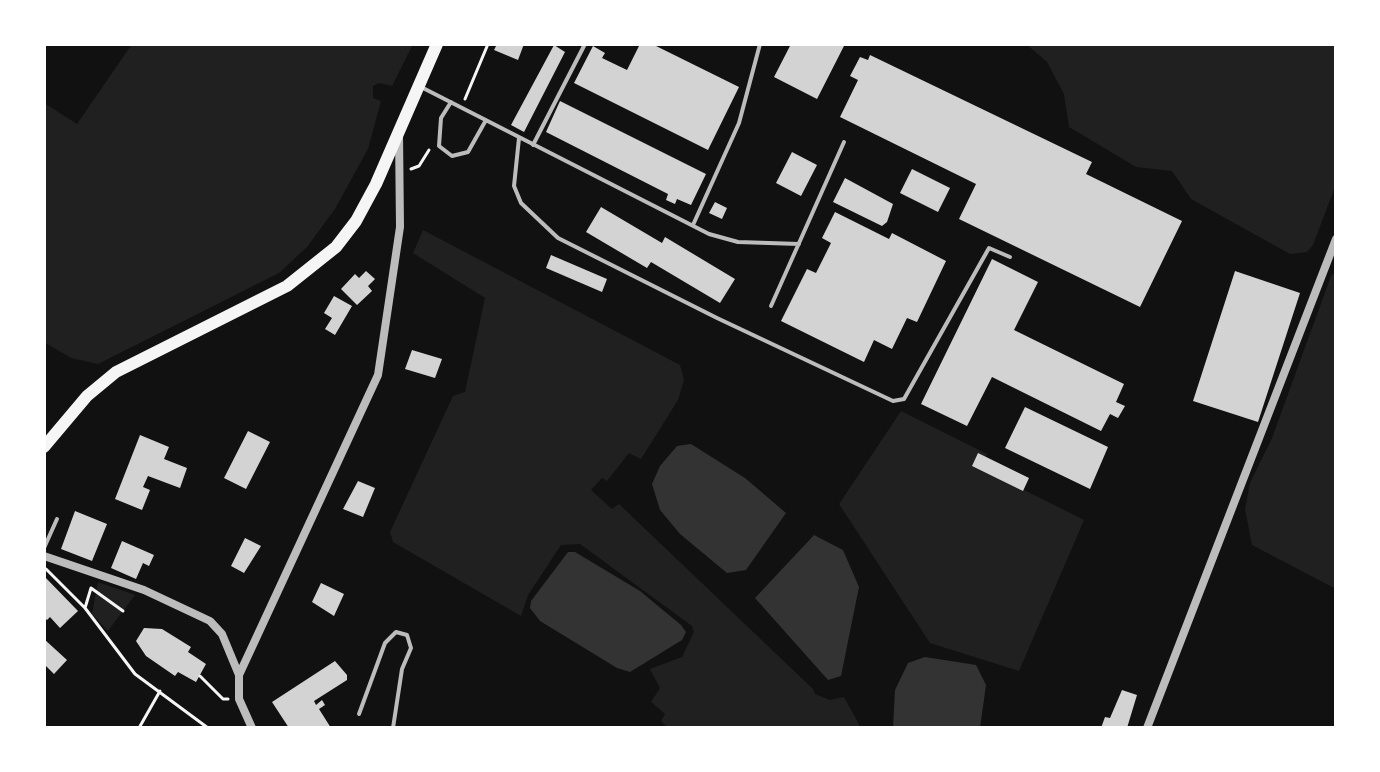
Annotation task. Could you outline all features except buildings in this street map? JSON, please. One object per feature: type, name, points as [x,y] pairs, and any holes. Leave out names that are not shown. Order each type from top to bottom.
[{"type":"main road","points":[[44,447],[87,396],[116,372],[287,286],[336,247],[356,221],[399,134],[437,44]]},
{"type":"street","points":[[239,675],[378,375],[400,227],[399,134]]},
{"type":"street","points":[[1147,728],[1336,239]]},
{"type":"street","points":[[44,556],[144,590],[210,621],[222,634],[239,675],[239,699],[252,728]]},
{"type":"lane","points":[[533,145],[585,44]]},
{"type":"lane","points":[[693,225],[739,123],[760,44]]},
{"type":"lane","points":[[419,86],[693,225],[738,242],[799,244]]},
{"type":"lane","points":[[451,102],[441,118],[439,146],[452,156],[468,152],[486,120]]},
{"type":"lane","points":[[519,138],[514,186],[521,203],[558,238],[893,401],[904,399],[989,248],[1010,257]]},
{"type":"lane","points":[[771,306],[844,142]]},
{"type":"lane","points":[[44,548],[57,519]]},
{"type":"lane","points":[[359,714],[385,643],[396,632],[407,635],[411,648],[402,669],[393,728]]},
{"type":"path","points":[[461,108],[488,44]]},
{"type":"path","points":[[404,168],[419,166],[440,133]]},
{"type":"path","points":[[46,570],[85,608],[135,674],[208,728]]},
{"type":"path","points":[[85,608],[96,575]]},
{"type":"path","points":[[91,588],[123,611]]},
{"type":"path","points":[[200,676],[223,699],[239,699]]},
{"type":"path","points":[[139,728],[160,691]]},
{"type":"shaded area","points":[[132,44],[413,44],[392,86],[379,83],[373,86],[373,98],[381,101],[368,149],[335,209],[307,247],[279,273],[98,364],[71,358],[44,342],[44,103],[77,124]]},
{"type":"shaded area","points":[[1026,44],[1336,44],[1336,184],[1313,245],[1307,252],[1290,254],[1191,199],[1172,171],[1136,167],[1069,127],[1064,94],[1047,62]]},
{"type":"shaded area","points":[[423,230],[680,365],[684,380],[678,400],[641,459],[629,453],[607,481],[602,478],[591,490],[612,509],[619,504],[815,694],[830,700],[844,697],[861,728],[668,728],[661,721],[665,714],[651,702],[660,688],[650,669],[682,657],[694,632],[692,626],[580,544],[561,545],[528,595],[521,616],[393,542],[390,532],[453,396],[465,392],[485,298],[413,253]]},
{"type":"shaded area","points":[[1336,272],[1336,589],[1252,545],[1245,509],[1250,483],[1272,438],[1331,276]]},
{"type":"shaded area","points":[[901,411],[987,454],[982,469],[1084,520],[1019,671],[930,643],[839,504]]},
{"type":"shaded area","points":[[691,444],[745,478],[786,513],[746,570],[727,573],[680,534],[660,510],[652,484],[660,466],[677,446]]},
{"type":"shaded area","points":[[814,535],[843,550],[859,587],[841,676],[828,680],[755,598]]},
{"type":"shaded area","points":[[568,552],[575,552],[640,591],[681,625],[686,632],[682,640],[630,672],[617,668],[540,621],[530,608],[531,601]]},
{"type":"shaded area","points":[[98,582],[135,595],[108,631],[92,614]]},
{"type":"shaded area","points":[[925,657],[976,665],[986,685],[980,728],[893,728],[895,690],[908,663]]}]
